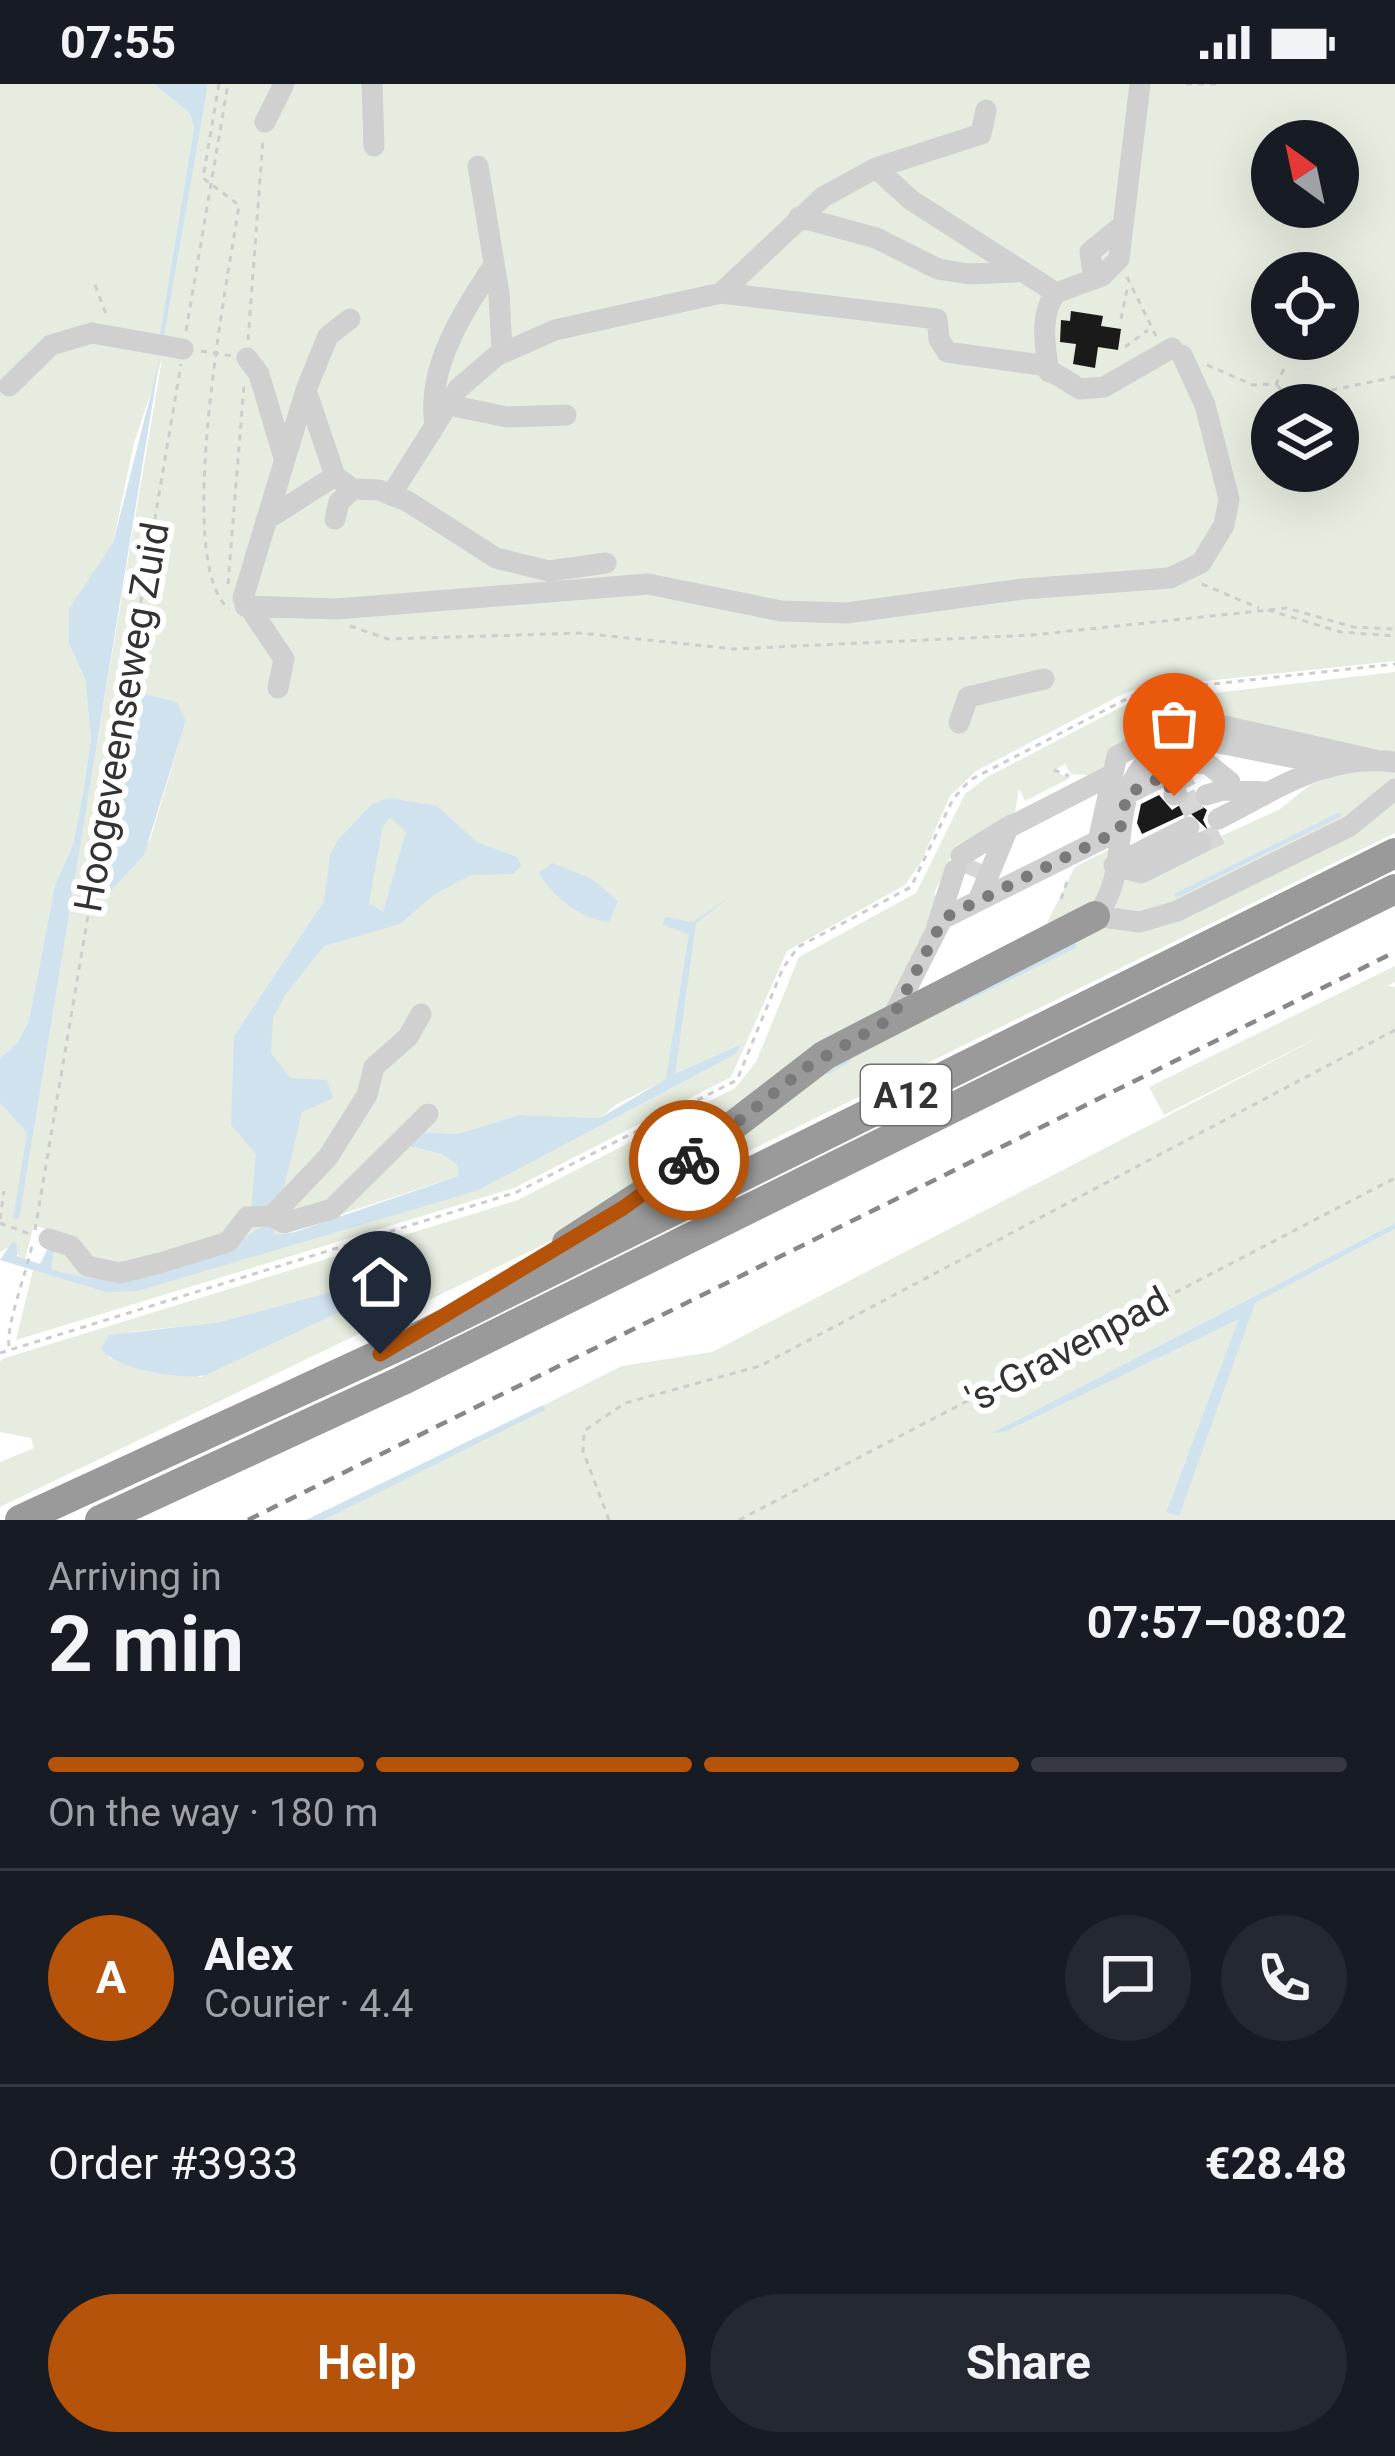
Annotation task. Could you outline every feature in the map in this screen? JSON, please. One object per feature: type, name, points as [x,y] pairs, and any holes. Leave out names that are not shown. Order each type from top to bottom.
[{"type":"highway","name":"A12","points":[[20,1520],[418,1337],[1395,853]]},
{"type":"highway","name":"A12","points":[[100,1520],[401,1381],[1395,889]]},
{"type":"highway","name":"A12","points":[[418,1337],[623,1208],[807,1067],[892,1018],[1095,916]]},
{"type":"lane","points":[[265,122],[284,84]]},
{"type":"lane","points":[[372,84],[374,146]]},
{"type":"lane","points":[[1049,371],[1044,341],[1049,301],[1056,293],[1102,276],[1119,259],[1140,84]]},
{"type":"lane","points":[[721,293],[800,217],[876,167],[981,134],[986,110]]},
{"type":"lane","points":[[478,166],[502,353]]},
{"type":"lane","points":[[876,167],[910,200],[1056,293]]},
{"type":"lane","points":[[800,217],[876,238],[938,269],[969,274],[1017,272]]},
{"type":"lane","points":[[1102,276],[1093,273],[1090,252],[1123,225]]},
{"type":"lane","points":[[435,426],[431,399],[456,323],[494,265]]},
{"type":"lane","points":[[1097,304],[1102,276]]},
{"type":"lane","points":[[246,607],[425,604],[648,584],[781,611],[847,614],[1023,589],[1170,578],[1189,572],[1216,539],[1229,500],[1205,405],[1177,351],[1104,387],[1080,389],[1049,371],[1012,359],[947,352],[939,339],[937,320],[721,293],[555,330],[502,353],[480,367],[448,404],[404,464],[391,495]]},
{"type":"lane","points":[[278,688],[284,659],[246,607],[266,520],[306,390],[328,336],[350,319]]},
{"type":"lane","points":[[9,386],[51,345],[92,333],[183,349]]},
{"type":"lane","points":[[51,345],[58,370]]},
{"type":"lane","points":[[247,358],[259,374],[284,459]]},
{"type":"lane","points":[[306,390],[344,483],[334,519]]},
{"type":"lane","points":[[448,404],[507,417],[566,415]]},
{"type":"lane","points":[[266,520],[344,483],[391,495],[434,515],[496,558],[549,572],[606,562]]},
{"type":"lane","points":[[959,723],[968,698],[1044,679]]},
{"type":"lane","points":[[1098,841],[1111,776],[1121,752],[1192,720],[1385,761]]},
{"type":"lane","points":[[1201,785],[1216,742],[1331,765],[1385,761]]},
{"type":"lane","points":[[1201,785],[1208,764],[1230,782],[1261,792]]},
{"type":"lane","points":[[1201,785],[1261,792],[1331,765]]},
{"type":"lane","points":[[1095,916],[1104,904],[1127,794],[1139,768],[1179,803],[1142,873],[1127,873],[1114,865]]},
{"type":"lane","points":[[936,929],[966,866],[993,834],[1111,776]]},
{"type":"lane","points":[[1201,785],[1261,792]]},
{"type":"lane","name":"A12","points":[[1095,916],[1140,922],[1167,915],[1342,830],[1395,789]]},
{"type":"lane","points":[[978,901],[1004,833],[1017,822]]},
{"type":"lane","points":[[936,929],[945,917],[1120,830]]},
{"type":"lane","name":"A12","points":[[892,1018],[936,929]]},
{"type":"lane","points":[[272,1216],[328,1156],[367,1095],[374,1067],[408,1037],[421,1014]]},
{"type":"lane","points":[[41,1238],[71,1246],[87,1266],[120,1273],[227,1242],[248,1217],[272,1216],[284,1223],[332,1209],[428,1114]]},
{"type":"path","points":[[219,84],[202,178],[239,206],[203,472],[210,577],[219,600],[246,607]]},
{"type":"path","points":[[227,87],[235,84]]},
{"type":"path","points":[[1186,84],[1219,84]]},
{"type":"path","name":"Hoogeveenseweg Zuid","points":[[9,1347],[8,1333],[41,1238],[227,87]]},
{"type":"path","points":[[246,607],[230,594],[226,571],[265,122]]},
{"type":"path","points":[[1119,259],[1150,329],[1177,351],[1251,384]]},
{"type":"path","points":[[1120,319],[1129,282]]},
{"type":"path","points":[[95,285],[115,337]]},
{"type":"path","points":[[1125,347],[1150,329]]},
{"type":"path","points":[[183,349],[247,358]]},
{"type":"path","points":[[1276,384],[1286,364]]},
{"type":"path","points":[[1359,384],[1395,377]]},
{"type":"path","points":[[1189,572],[1204,586],[1264,609],[1341,632],[1395,636]]},
{"type":"path","points":[[337,618],[367,636],[388,639],[580,633],[734,649],[1032,635],[1287,608],[1353,627],[1395,628]]},
{"type":"path","points":[[0,1353],[517,1192],[737,1080],[783,968],[798,947],[911,886],[953,799],[986,767],[1123,698],[1162,689],[1395,664]]},
{"type":"path","points":[[1054,770],[1075,778]]},
{"type":"path","points":[[609,1520],[583,1451],[584,1431],[601,1416],[626,1402],[760,1366],[1395,1030]]},
{"type":"path","name":"'s-Gravenpad","points":[[739,1520],[1395,1178]]},
{"type":"path","points":[[4,1191],[0,1221],[41,1238]]},
{"type":"shaded area","points":[[0,84],[154,84],[190,114],[194,128],[161,335],[208,84],[1395,84],[1395,661],[1141,688],[1121,695],[976,771],[950,796],[921,862],[905,885],[787,951],[731,1077],[514,1188],[16,1340],[33,1270],[105,1292],[479,1190],[736,1054],[740,1044],[617,1104],[600,1118],[519,1115],[457,1134],[421,1132],[409,1146],[442,1154],[458,1166],[458,1176],[134,1282],[99,1283],[51,1269],[55,1246],[50,1231],[34,1225],[25,1259],[16,1254],[16,1243],[0,1252],[0,1103],[27,1133],[16,1220],[162,359],[134,443],[113,543],[94,575],[69,644],[85,679],[91,739],[73,845],[55,885],[29,1020],[18,1042],[0,1058]],"holes":[[[140,694],[177,702],[186,721],[150,840],[108,890]]]},
{"type":"shaded area","points":[[1395,672],[1395,755],[1207,717],[1089,775],[1071,774],[1065,764],[1053,771],[1070,778],[1025,801],[1019,789],[1014,818],[956,846],[934,894],[939,897],[909,978],[882,1012],[574,1230],[0,1507],[0,1462],[34,1448],[31,1438],[0,1432],[0,1361],[518,1200],[735,1088],[756,1062],[799,957],[916,893],[965,794],[987,777],[1129,703]],"holes":[[[373,1293],[201,1377],[108,1358],[130,1332],[221,1322]]]},
{"type":"shaded area","points":[[1395,769],[1395,780],[1360,813],[1143,916],[1108,911],[1119,883],[1280,809],[1310,785],[1337,773]]},
{"type":"shaded area","points":[[1395,797],[1395,833],[639,1205],[801,1077],[1088,927],[1137,928]]},
{"type":"shaded area","points":[[1110,849],[1101,899],[1044,929],[1075,867]]},
{"type":"shaded area","points":[[1395,966],[1395,982],[1388,986],[1395,987],[1395,1223],[996,1431],[1007,1431],[1240,1318],[1166,1511],[1255,1303],[1395,1229],[1395,1520],[315,1520],[622,1366],[712,1352],[1333,1030],[1164,1115],[1149,1087]]},
{"type":"water","points":[[154,84],[208,84],[164,336],[160,335],[194,128],[190,114]]},
{"type":"water","points":[[160,358],[19,1219],[13,1219],[27,1133],[0,1103],[0,1058],[18,1042],[29,1020],[55,885],[73,845],[91,739],[85,679],[69,644],[69,609],[113,543]]},
{"type":"water","points":[[140,693],[177,702],[186,721],[144,855],[107,895]]},
{"type":"water","points":[[390,798],[437,806],[477,842],[517,857],[521,866],[513,874],[471,875],[435,894],[400,924],[324,946],[285,995],[273,1018],[271,1053],[290,1078],[327,1080],[333,1098],[302,1112],[284,1188],[270,1210],[251,1210],[256,1154],[231,1125],[234,1036],[324,901],[330,855],[338,840],[372,804]],"holes":[[[390,817],[406,832],[383,912],[369,903],[383,826]]]},
{"type":"water","points":[[552,863],[592,879],[618,901],[609,922],[578,912],[552,890],[539,873]]},
{"type":"water","points":[[732,895],[696,923],[675,1074],[741,1044],[736,1054],[479,1190],[137,1291],[105,1292],[0,1260],[12,1242],[17,1243],[17,1256],[40,1264],[50,1244],[55,1246],[51,1269],[120,1280],[159,1274],[225,1250],[266,1226],[274,1224],[274,1235],[295,1232],[458,1176],[458,1166],[442,1154],[409,1146],[421,1132],[457,1134],[519,1115],[600,1118],[666,1079],[689,934],[663,925],[665,917],[693,922]]},
{"type":"water","points":[[1395,1223],[1395,1229],[1255,1303],[1179,1516],[1166,1512],[1239,1319],[1007,1431],[992,1433]]},
{"type":"water","points":[[364,1283],[373,1290],[369,1298],[206,1375],[150,1372],[120,1363],[101,1349],[109,1335],[221,1322]]},
{"type":"water","points":[[543,1405],[545,1410],[323,1520],[306,1520]]},
{"type":"building","points":[[1071,311],[1103,316],[1101,326],[1121,329],[1118,350],[1098,347],[1095,368],[1073,364],[1076,344],[1060,342],[1061,320],[1070,321]]},
{"type":"building","points":[[1159,795],[1172,810],[1191,798],[1207,810],[1203,820],[1208,830],[1189,812],[1142,834],[1137,823],[1141,804]]},
{"type":"waterway","points":[[1177,895],[1339,815]]},
{"type":"waterway","points":[[960,1002],[1074,946]]},
{"type":"waterway","points":[[828,1072],[849,1059]]},
{"type":"tunnel","points":[[1162,764],[1185,752]]},
{"type":"tunnel","points":[[1172,784],[1195,772]]},
{"type":"tunnel","points":[[1180,808],[1206,795]]},
{"type":"tunnel","points":[[1201,843],[1224,832]]},
{"type":"tunnel","points":[[971,876],[977,862]]},
{"type":"railway","points":[[248,1520],[1395,952]]},
{"type":"way so far","points":[[689,1160],[807,1067],[892,1018],[944,918],[1120,830],[1127,794],[1164,776],[1174,796]]},
{"type":"route","points":[[380,1354],[418,1337],[623,1208],[689,1160]]}]
